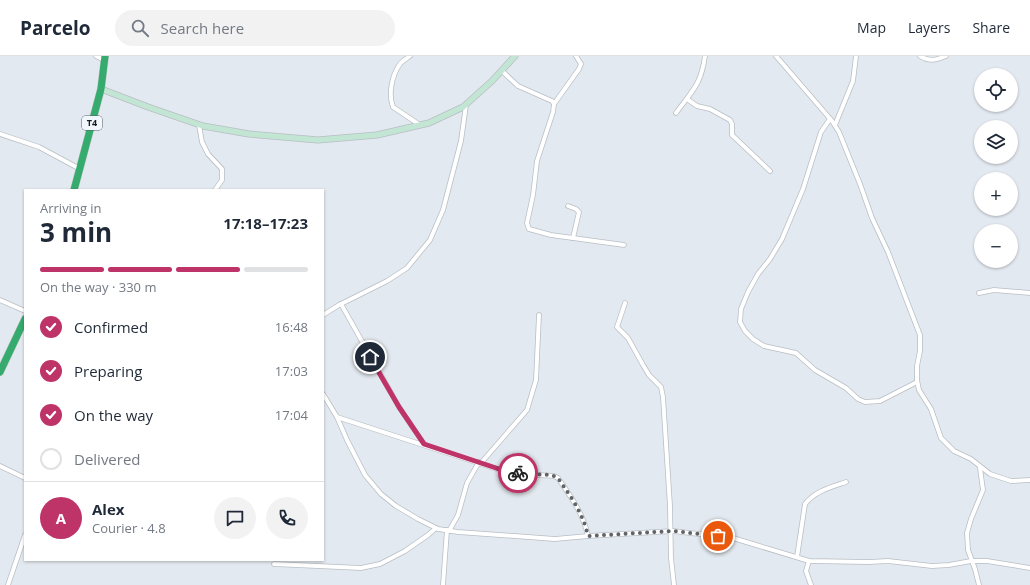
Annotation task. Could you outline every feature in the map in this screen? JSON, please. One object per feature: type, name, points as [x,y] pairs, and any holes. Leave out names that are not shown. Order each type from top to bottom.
[{"type":"highway","name":"T4","points":[[74,189],[100,89],[105,58]]},
{"type":"highway","points":[[0,372],[24,321]]},
{"type":"main road","points":[[100,89],[199,125],[249,134],[318,140],[377,134],[429,123],[466,105],[502,71],[515,56]]},
{"type":"street","points":[[96,56],[105,58]]},
{"type":"street","points":[[410,56],[401,64],[394,74],[391,103],[393,107],[420,125]]},
{"type":"street","points":[[576,56],[580,64],[579,69],[554,104],[553,112],[536,161],[528,226],[533,231],[551,235],[624,245]]},
{"type":"street","points":[[676,112],[698,84],[703,69],[705,56]]},
{"type":"street","points":[[776,56],[835,125],[839,132],[872,218],[888,252],[920,335],[917,382],[919,390],[931,409],[941,438],[954,451],[971,460],[990,474],[1011,482],[1030,480]]},
{"type":"street","points":[[835,125],[853,81],[856,56]]},
{"type":"street","points":[[920,56],[924,59],[936,60],[946,56]]},
{"type":"street","points":[[502,71],[518,86],[554,104]]},
{"type":"street","points":[[687,99],[697,106],[710,109],[730,120],[732,124],[732,135],[770,171]]},
{"type":"street","points":[[324,314],[340,304],[387,281],[407,268],[430,240],[443,210],[460,141],[466,105]]},
{"type":"street","points":[[830,119],[821,132],[803,189],[782,239],[770,260],[758,274],[748,292],[741,309],[740,322],[745,331],[753,339],[764,346],[796,353],[816,370],[846,388],[858,399],[865,402],[880,401],[917,382]]},
{"type":"street","points":[[199,125],[202,142],[208,154],[222,169],[222,180],[216,189]]},
{"type":"street","points":[[0,134],[39,147],[80,169]]},
{"type":"street","points":[[568,206],[579,212],[573,238]]},
{"type":"street","points":[[980,293],[994,290],[1030,293]]},
{"type":"street","points":[[0,300],[24,311]]},
{"type":"street","points":[[625,303],[617,327],[628,338],[649,375],[661,387],[663,397],[671,558],[674,585]]},
{"type":"street","points":[[340,304],[399,407],[424,444]]},
{"type":"street","points":[[443,585],[448,530],[458,515],[467,483],[480,462],[527,410],[536,380],[539,315]]},
{"type":"street","points":[[324,396],[337,417],[365,475],[381,494],[396,506],[436,528],[555,539],[670,531],[733,538],[809,561],[888,561],[932,566],[949,565],[971,560],[1030,568]]},
{"type":"street","points":[[337,417],[508,472],[554,476],[558,478],[581,512],[588,536]]},
{"type":"street","points":[[0,466],[24,478]]},
{"type":"street","points":[[979,585],[968,550],[967,533],[970,519],[983,490],[980,468]]},
{"type":"street","points":[[798,557],[805,504],[808,500],[825,489],[846,482]]},
{"type":"street","points":[[274,564],[302,564],[326,568],[361,568],[380,564],[405,551],[436,528]]},
{"type":"street","points":[[8,585],[24,538]]},
{"type":"street","points":[[809,561],[806,571],[811,585]]},
{"type":"way so far","points":[[518,473],[549,475],[558,478],[581,512],[588,536],[673,531],[718,536]]},
{"type":"route","points":[[370,357],[399,407],[424,444],[508,472],[518,473]]}]
